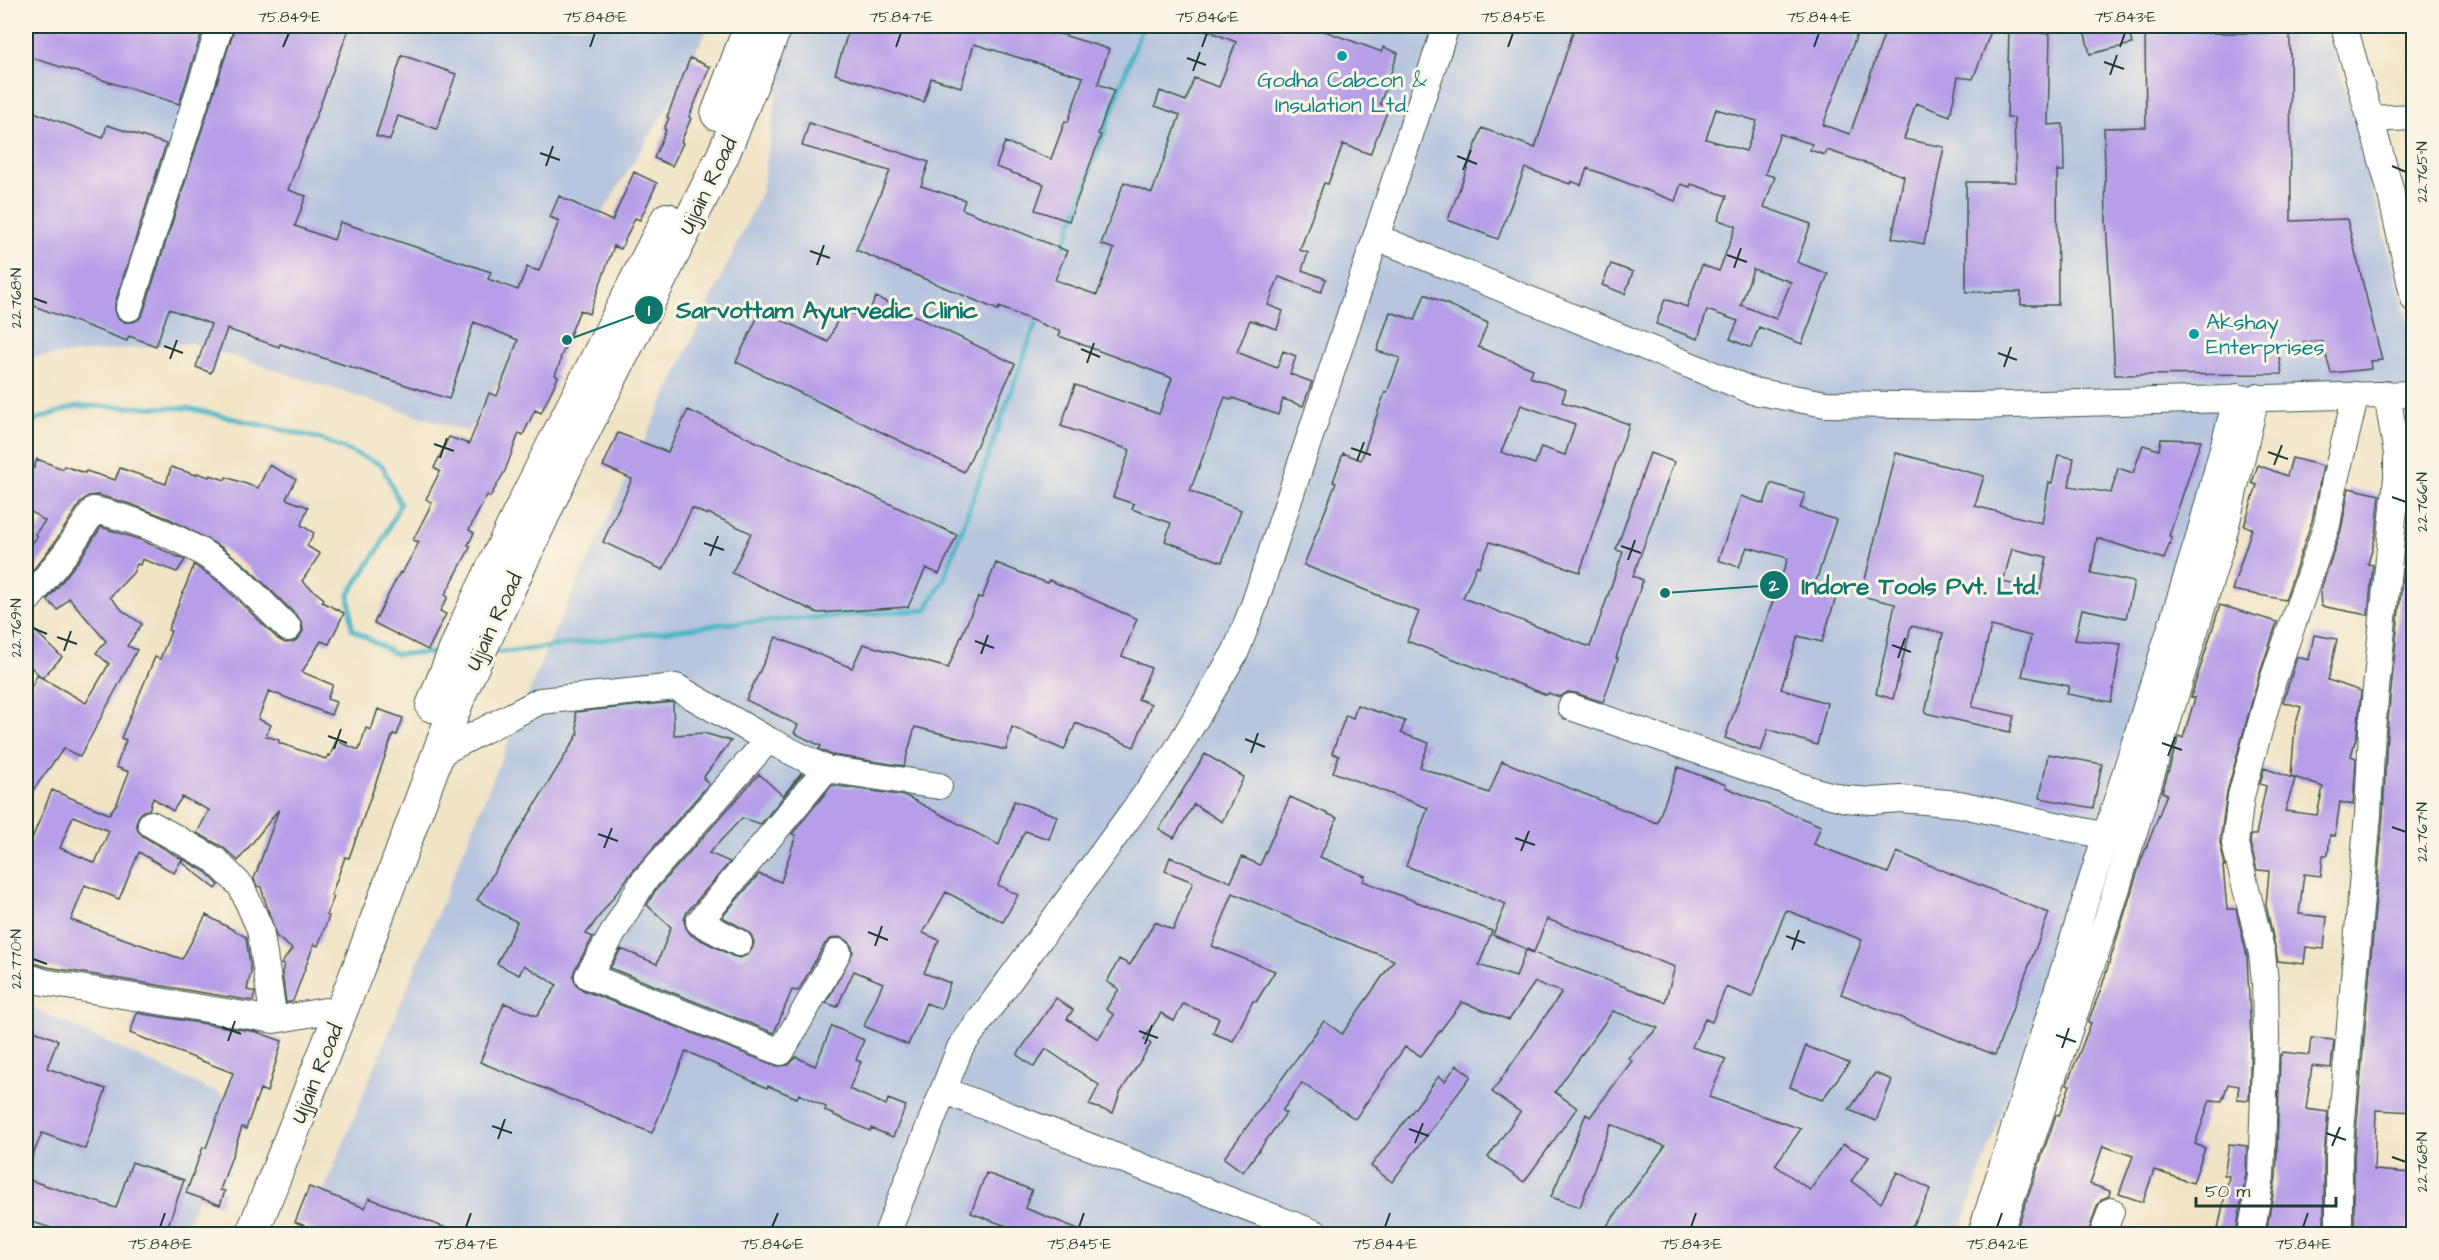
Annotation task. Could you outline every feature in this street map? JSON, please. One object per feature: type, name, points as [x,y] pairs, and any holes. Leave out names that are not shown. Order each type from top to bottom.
[{"type":"main road","name":"Ujjain Road","points":[[231,1234],[325,1011],[527,496],[702,151],[750,26]]},
{"type":"main road","name":"Ujjain Road","points":[[476,629],[564,471],[723,155],[776,26]]},
{"type":"main road","name":"Ujjain Road","points":[[252,1234],[357,969],[439,751],[450,689]]},
{"type":"street","points":[[129,308],[220,26]]},
{"type":"street","points":[[887,1234],[960,1048],[1172,758],[1236,651],[1254,605],[1446,26]]},
{"type":"street","points":[[2344,26],[2389,185],[2414,299]]},
{"type":"street","points":[[2370,119],[2414,117]]},
{"type":"street","points":[[1376,237],[1753,391],[1826,404],[1972,406],[2414,394]]},
{"type":"street","points":[[2339,1234],[2339,1155],[2368,814],[2372,729],[2397,478],[2397,454],[2387,394]]},
{"type":"street","points":[[2251,1234],[2261,1176],[2266,1038],[2265,982],[2262,953],[2235,844],[2237,824],[2241,796],[2273,680],[2327,525],[2335,480],[2356,395]]},
{"type":"street","points":[[1995,1232],[2106,836],[2209,502],[2247,397]]},
{"type":"street","points":[[1995,1232],[2109,914],[2222,542],[2247,397]]},
{"type":"street","points":[[26,601],[67,551],[94,510],[124,517],[174,537],[227,570],[288,628]]},
{"type":"street","points":[[439,751],[444,751],[540,701],[676,687],[768,740],[826,769],[939,786]]},
{"type":"street","points":[[1571,707],[1815,791],[1846,799],[1872,801],[1901,799],[1959,804],[2106,836]]},
{"type":"street","points":[[768,740],[643,882],[588,976],[781,1052],[838,952]]},
{"type":"street","points":[[739,943],[699,922],[826,769]]},
{"type":"street","points":[[151,824],[215,860],[241,886],[260,929],[274,1020]]},
{"type":"street","points":[[26,976],[43,982],[274,1020],[325,1011]]},
{"type":"street","points":[[945,1090],[1317,1234]]},
{"type":"shaded area","points":[[26,26],[709,26],[669,104],[468,432],[191,343],[33,357],[26,361]]},
{"type":"shaded area","points":[[787,26],[2328,26],[2413,341],[2413,388],[2236,392],[2025,1046],[1959,1234],[306,1234],[546,650],[762,191]]},
{"type":"shaded area","points":[[26,1005],[237,1102],[183,1234],[26,1234]]},
{"type":"building","points":[[26,26],[204,26],[179,104],[26,56]]},
{"type":"building","points":[[235,26],[350,26],[288,190],[306,196],[295,226],[334,240],[340,222],[491,272],[488,279],[518,290],[527,267],[539,271],[559,221],[550,217],[559,196],[612,221],[634,172],[657,183],[640,220],[635,218],[621,249],[614,246],[589,314],[580,310],[560,359],[555,375],[558,377],[541,413],[535,410],[523,435],[519,433],[505,471],[490,497],[487,495],[469,530],[474,533],[468,545],[471,546],[445,595],[448,597],[440,611],[446,614],[428,650],[374,623],[400,572],[402,573],[419,542],[413,540],[432,503],[426,499],[440,471],[434,468],[449,437],[469,444],[489,393],[497,396],[518,340],[474,322],[449,399],[227,329],[211,373],[196,367],[211,324],[169,309],[156,346],[129,336],[127,341],[26,303],[26,109],[103,138],[107,125],[166,144],[115,303],[118,318],[125,322],[133,322],[143,313]]},
{"type":"building","points":[[850,26],[1034,26],[1109,49],[1098,84],[1114,90],[1098,134],[1101,135],[1069,221],[1035,210],[1044,184],[996,167],[1005,142],[1051,159],[1065,121],[1068,122],[1083,77],[974,44],[961,87],[931,78],[924,102],[835,74]]},
{"type":"building","points":[[1196,26],[1311,26],[1382,52],[1383,47],[1398,53],[1380,104],[1389,107],[1370,154],[1343,144],[1328,184],[1324,183],[1300,250],[1308,253],[1302,270],[1326,279],[1321,292],[1279,277],[1268,305],[1283,311],[1277,329],[1250,320],[1237,352],[1277,368],[1283,351],[1296,356],[1290,374],[1312,382],[1303,406],[1283,399],[1278,415],[1225,397],[1190,491],[1241,510],[1222,562],[1165,541],[1171,523],[1132,509],[1134,504],[1113,497],[1130,450],[1061,426],[1075,385],[1159,414],[1172,378],[1059,336],[1061,332],[999,307],[998,310],[856,250],[890,171],[802,146],[809,123],[929,162],[921,186],[965,200],[962,209],[1067,251],[1055,280],[1097,295],[1114,249],[1101,244],[1124,182],[1152,193],[1180,115],[1155,106],[1160,91],[1186,101],[1194,78],[1219,87],[1236,42]]},
{"type":"building","points":[[1575,26],[1860,26],[1823,125],[1850,134],[1887,26],[1993,26],[1973,79],[1958,77],[1950,116],[1916,103],[1904,139],[1944,147],[1924,244],[1892,238],[1904,176],[1827,150],[1825,155],[1810,150],[1812,144],[1780,134],[1765,174],[1775,177],[1764,207],[1811,224],[1797,262],[1828,274],[1802,344],[1759,327],[1751,348],[1730,339],[1738,321],[1707,310],[1698,339],[1656,324],[1665,299],[1687,307],[1702,265],[1719,271],[1736,226],[1718,220],[1727,196],[1691,184],[1690,187],[1681,184],[1675,201],[1587,168],[1581,185],[1571,181],[1570,184],[1525,168],[1498,239],[1448,220],[1482,128],[1535,148]],"holes":[[[1716,109],[1757,121],[1746,151],[1706,139]],[[1753,269],[1791,282],[1776,319],[1741,305]]]},
{"type":"building","points":[[2009,26],[2039,26],[2040,33],[2050,34],[2048,125],[2063,124],[2064,171],[2057,171],[2058,305],[2021,305],[2021,292],[1966,292],[1966,182],[2016,182],[2014,118],[2007,118]]},
{"type":"building","points":[[2083,26],[2128,26],[2132,44],[2090,54]]},
{"type":"building","points":[[2145,33],[2290,33],[2291,221],[2347,219],[2382,360],[2370,361],[2371,369],[2331,373],[2322,341],[2277,345],[2282,374],[2115,375],[2106,221],[2104,128],[2146,127]]},
{"type":"building","points":[[402,55],[456,74],[437,129],[398,116],[390,140],[376,136]]},
{"type":"building","points":[[690,58],[710,67],[689,117],[691,118],[681,142],[683,143],[672,166],[654,158],[666,130],[664,129],[669,118],[667,117]]},
{"type":"building","points":[[1611,264],[1633,272],[1625,294],[1602,285]]},
{"type":"building","points":[[1425,294],[1488,323],[1478,347],[1533,369],[1530,377],[1566,390],[1562,402],[1629,424],[1580,572],[1490,542],[1463,598],[1590,647],[1623,552],[1616,550],[1650,453],[1674,462],[1633,576],[1643,580],[1603,702],[1568,692],[1560,697],[1548,693],[1547,695],[1407,641],[1419,612],[1304,565],[1336,483],[1333,482],[1343,453],[1361,460],[1385,392],[1387,393],[1400,358],[1377,351],[1390,312],[1415,320]],"holes":[[[1521,405],[1575,424],[1565,455],[1541,447],[1535,464],[1501,452]]]},
{"type":"building","points":[[876,297],[1015,364],[964,472],[736,362],[761,310],[828,342],[842,309],[865,319]]},
{"type":"building","points":[[688,410],[957,535],[939,574],[926,568],[908,607],[818,613],[732,573],[751,533],[708,513],[707,515],[692,508],[663,570],[603,542],[632,479],[603,466],[618,433],[668,452]]},
{"type":"building","points":[[2161,439],[2201,440],[2169,536],[2172,537],[2164,559],[2097,538],[2091,573],[2134,582],[2126,618],[2082,609],[2075,640],[2121,644],[2111,702],[2067,694],[2069,686],[2022,676],[2031,636],[1991,626],[1972,707],[2014,716],[2010,732],[1925,713],[1943,633],[1911,626],[1893,699],[1876,694],[1895,604],[1861,596],[1896,453],[1984,476],[1975,506],[2042,523],[2049,482],[2052,483],[2058,455],[2074,458],[2069,486],[2111,493],[2118,468],[2133,473],[2143,445],[2159,450]],"holes":[[[2012,549],[2047,557],[2040,591],[2003,582]]]},
{"type":"building","points":[[2292,458],[2323,466],[2312,521],[2285,600],[2232,590],[2252,528],[2244,526],[2257,485],[2252,483],[2258,465],[2287,476]]},
{"type":"building","points":[[37,459],[63,469],[64,466],[115,480],[120,468],[166,484],[171,467],[196,475],[197,473],[209,477],[210,475],[225,480],[226,477],[258,488],[269,465],[296,479],[286,499],[308,507],[301,525],[314,533],[307,546],[320,554],[302,581],[324,599],[322,602],[344,613],[329,644],[321,641],[302,672],[333,685],[327,699],[336,702],[331,715],[269,691],[258,719],[271,725],[266,736],[279,740],[279,743],[326,759],[328,755],[330,756],[336,741],[359,750],[366,728],[371,730],[378,709],[403,718],[397,735],[393,734],[349,858],[345,857],[331,896],[334,897],[326,915],[329,916],[318,946],[314,944],[293,1001],[286,1003],[282,972],[284,965],[281,964],[292,949],[276,936],[261,887],[257,886],[254,879],[279,809],[238,861],[223,847],[197,833],[209,810],[182,797],[173,811],[153,798],[149,810],[143,811],[136,824],[138,831],[144,837],[182,859],[174,873],[139,852],[119,899],[85,885],[71,920],[182,959],[206,915],[246,937],[251,972],[247,990],[255,992],[253,1001],[47,967],[26,961],[26,853],[52,790],[109,814],[117,803],[129,772],[116,767],[126,740],[121,738],[155,657],[160,659],[171,631],[168,630],[194,565],[219,582],[278,639],[285,643],[293,642],[303,631],[298,617],[246,566],[221,547],[170,519],[98,495],[88,496],[81,502],[55,542],[26,579],[26,551],[38,536],[35,534],[45,521],[26,508],[26,470],[34,468]],"holes":[[[73,816],[109,831],[95,863],[60,848]]]},
{"type":"building","points":[[1771,483],[1805,494],[1800,508],[1836,520],[1814,587],[1837,594],[1822,642],[1798,636],[1781,689],[1827,703],[1817,745],[1768,729],[1761,751],[1725,738],[1788,558],[1747,547],[1739,567],[1718,560],[1741,496],[1764,504]]},
{"type":"building","points":[[2349,488],[2380,495],[2376,534],[2368,564],[2373,565],[2368,615],[2321,606],[2320,592],[2341,530]]},
{"type":"building","points":[[101,527],[141,540],[185,560],[177,572],[142,559],[140,565],[137,564],[133,573],[110,597],[123,611],[142,624],[127,646],[137,650],[80,757],[64,748],[26,800],[26,698],[37,675],[86,703],[109,664],[96,653],[106,641],[69,598],[58,610],[47,600],[79,560]]},
{"type":"building","points":[[996,563],[1047,583],[1049,580],[1137,619],[1122,656],[1151,668],[1138,699],[1151,704],[1134,747],[1076,723],[1064,750],[1012,727],[1006,750],[915,727],[904,766],[831,755],[819,749],[821,746],[794,733],[798,725],[746,700],[776,637],[852,668],[863,644],[948,668],[978,597],[982,598]]},
{"type":"building","points":[[2403,570],[2414,571],[2414,1112],[2376,1110],[2374,1170],[2412,1173],[2407,1234],[2354,1234],[2354,1156],[2383,815],[2387,730]]},
{"type":"building","points":[[2220,605],[2277,622],[2259,676],[2227,792],[2220,842],[2225,866],[2223,866],[2227,909],[2236,909],[2247,956],[2251,1038],[2249,1100],[2237,1099],[2239,1086],[2228,1084],[2222,1101],[2210,1100],[2195,1144],[2205,1148],[2193,1183],[2154,1170],[2143,1202],[2119,1194],[2133,1156],[2103,1146],[2090,1184],[2110,1191],[2109,1196],[2102,1199],[2097,1206],[2088,1234],[2015,1234],[2056,1115],[2059,1116],[2070,1085],[2067,1084],[2091,1023],[2088,1022],[2101,989],[2141,861],[2167,794],[2162,792],[2179,736],[2183,738],[2195,698],[2191,697]]},
{"type":"building","points":[[26,622],[62,657],[42,678],[26,662]]},
{"type":"building","points":[[2314,635],[2337,639],[2328,680],[2361,691],[2357,734],[2351,756],[2356,758],[2353,805],[2340,802],[2335,836],[2330,835],[2328,855],[2323,855],[2321,876],[2304,874],[2299,914],[2327,917],[2324,949],[2306,947],[2304,964],[2278,961],[2266,905],[2269,871],[2257,870],[2250,843],[2251,835],[2256,835],[2266,786],[2260,784],[2264,768],[2295,779],[2285,811],[2317,815],[2323,787],[2291,776],[2295,727],[2301,707],[2283,702],[2297,657],[2309,660]]},
{"type":"building","points":[[673,702],[674,735],[704,733],[731,741],[703,778],[709,784],[632,872],[586,934],[593,937],[575,969],[573,976],[576,984],[583,990],[776,1066],[789,1065],[796,1057],[815,1066],[832,1026],[864,1040],[856,1060],[861,1062],[849,1089],[886,1105],[888,1099],[906,1106],[893,1137],[871,1128],[870,1131],[825,1111],[826,1107],[799,1094],[797,1098],[768,1086],[767,1088],[686,1051],[652,1133],[480,1062],[504,1003],[537,1016],[557,985],[524,965],[519,975],[497,964],[517,922],[477,900],[578,734],[575,712]]},
{"type":"building","points":[[1357,705],[1405,721],[1401,733],[1429,743],[1420,767],[1489,793],[1502,761],[1657,823],[1678,767],[1821,826],[1814,844],[1888,873],[1897,852],[2049,913],[1995,1055],[1841,994],[1862,940],[1786,910],[1752,997],[1726,987],[1712,1022],[1705,1019],[1692,1047],[1726,1059],[1709,1097],[1801,1129],[1775,1165],[1810,1190],[1843,1144],[1869,1157],[1851,1181],[1881,1203],[1897,1172],[1931,1189],[1908,1234],[1601,1234],[1665,1146],[1611,1124],[1580,1207],[1551,1197],[1586,1114],[1590,1117],[1632,1061],[1628,1058],[1658,1028],[1613,1011],[1555,1092],[1577,1108],[1524,1182],[1488,1157],[1520,1112],[1492,1092],[1562,992],[1535,982],[1509,1020],[1462,1002],[1421,1056],[1405,1047],[1355,1119],[1302,1083],[1282,1111],[1286,1113],[1243,1172],[1224,1158],[1324,1021],[1342,1034],[1394,960],[1341,940],[1233,893],[1212,946],[1275,971],[1256,1002],[1253,1001],[1233,1041],[1213,1033],[1219,1018],[1183,1004],[1174,1021],[1161,1013],[1144,1039],[1151,1044],[1120,1093],[1113,1113],[1089,1105],[1099,1085],[1046,1049],[1034,1067],[1017,1055],[1056,998],[1073,1010],[1067,1019],[1098,1039],[1114,1015],[1106,1009],[1119,989],[1107,982],[1119,959],[1130,965],[1155,922],[1173,930],[1193,882],[1165,871],[1170,857],[1231,882],[1242,857],[1260,865],[1290,797],[1337,818],[1320,857],[1365,876],[1363,881],[1492,931],[1479,965],[1516,977],[1526,950],[1665,1002],[1675,967],[1547,919],[1534,952],[1493,935],[1506,904],[1406,866],[1428,808],[1333,772],[1339,756],[1332,753],[1346,715],[1353,718]]},
{"type":"building","points":[[1205,754],[1244,777],[1222,822],[1194,804],[1174,838],[1159,829]]},
{"type":"building","points":[[2048,754],[2102,764],[2093,808],[2040,798]]},
{"type":"building","points":[[759,774],[783,796],[802,774],[761,824],[742,818],[709,853],[730,862],[687,912],[684,920],[691,935],[733,956],[740,958],[747,955],[754,942],[751,935],[722,917],[759,874],[781,882],[796,835],[792,834],[832,785],[906,796],[999,845],[1014,801],[1057,816],[1049,839],[1025,831],[998,885],[1018,895],[1003,922],[946,892],[923,933],[939,940],[924,973],[950,983],[941,1009],[926,1003],[908,1045],[864,1026],[883,983],[854,971],[837,1007],[826,1003],[853,952],[851,944],[838,937],[825,944],[798,991],[792,990],[774,1033],[610,968],[621,949],[657,964],[671,927],[647,905],[655,891]]},
{"type":"building","points":[[183,859],[206,872],[219,885],[216,889],[182,862]]},
{"type":"building","points":[[137,1013],[257,1032],[282,1041],[267,1092],[260,1089],[246,1129],[242,1127],[220,1190],[225,1191],[220,1205],[186,1193],[203,1147],[206,1148],[233,1073],[130,1033]]},
{"type":"building","points":[[26,1028],[58,1040],[47,1068],[106,1089],[85,1149],[42,1133],[26,1172]]},
{"type":"building","points":[[2311,1038],[2334,1040],[2331,1068],[2312,1066],[2306,1109],[2328,1112],[2324,1155],[2324,1234],[2266,1234],[2276,1177],[2280,1055],[2283,1052],[2309,1055]]},
{"type":"building","points":[[1806,1046],[1849,1063],[1822,1100],[1790,1087]]},
{"type":"building","points":[[1457,1065],[1471,1076],[1392,1182],[1371,1166],[1439,1076],[1445,1081]]},
{"type":"building","points":[[1875,1073],[1892,1080],[1876,1121],[1849,1110]]},
{"type":"building","points":[[2229,1144],[2247,1146],[2246,1174],[2236,1234],[2217,1234],[2229,1176],[2224,1175]]},
{"type":"building","points":[[132,1162],[184,1180],[165,1234],[70,1234],[26,1220],[26,1179],[116,1208]]},
{"type":"building","points":[[986,1173],[1032,1190],[1025,1208],[1091,1234],[1028,1234],[971,1213]]},
{"type":"building","points":[[309,1187],[365,1208],[369,1198],[461,1234],[327,1234],[295,1222]]},
{"type":"waterway","points":[[1061,254],[1142,26]]},
{"type":"waterway","points":[[490,652],[517,651],[722,624],[926,610],[944,579],[1038,317]]},
{"type":"waterway","points":[[26,423],[76,406],[188,408],[321,439],[382,465],[400,504],[380,547],[349,594],[352,629],[395,654],[442,653]]},
{"type":"place","name":"Godha Cabcon & Insulation Ltd.","points":[[1342,56]]},
{"type":"place","name":"Akshay Enterprises","points":[[2194,334]]},
{"type":"place","name":"Sarvottam Ayurvedic Clinic","points":[[567,340]]},
{"type":"place","name":"Indore Tools Pvt. Ltd.","points":[[1665,593]]}]
